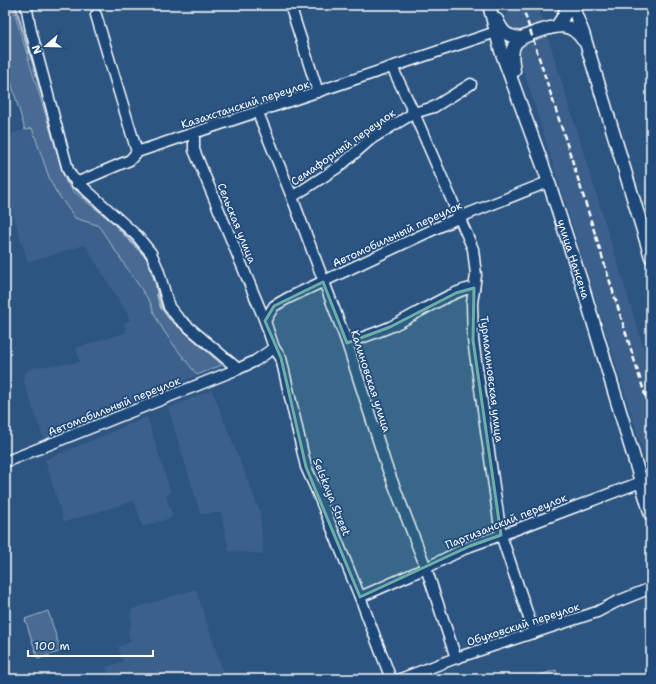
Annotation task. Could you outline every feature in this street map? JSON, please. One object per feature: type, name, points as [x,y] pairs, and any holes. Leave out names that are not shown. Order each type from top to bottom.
[{"type":"main road","name":"улица Нансена","points":[[489,5],[496,32],[581,281],[651,515]]},
{"type":"main road","points":[[489,5],[501,30],[508,35],[521,38]]},
{"type":"main road","points":[[557,26],[567,9],[566,5]]},
{"type":"main road","points":[[572,5],[586,43],[651,257]]},
{"type":"main road","points":[[515,88],[512,51],[515,44],[521,38],[557,26],[576,31],[586,43]]},
{"type":"street","points":[[26,5],[31,31],[68,170],[72,177],[76,183],[137,236],[151,253],[158,269],[169,307],[178,318],[238,369]]},
{"type":"street","points":[[290,5],[318,92]]},
{"type":"street","points":[[96,15],[137,152]]},
{"type":"street","name":"Казахстанский переулок","points":[[76,183],[130,160],[137,152],[258,113],[496,32]]},
{"type":"street","name":"Турмалиновская улица","points":[[392,68],[460,216],[473,249],[476,275],[472,303],[473,340],[501,535],[534,633]]},
{"type":"street","name":"Семафорный переулок","points":[[292,196],[340,166],[371,139],[414,114],[434,107],[471,84]]},
{"type":"street","name":"Калиновская улица","points":[[258,113],[292,196],[347,343],[386,465],[426,568],[456,658]]},
{"type":"street","name":"Сельская улица","points":[[194,133],[194,150],[265,321]]},
{"type":"street","name":"Автомобильный переулок","points":[[265,321],[274,306],[288,298],[460,216],[548,182]]},
{"type":"street","points":[[347,343],[390,327],[456,293],[468,288],[474,288]]},
{"type":"street","name":"Selskaya Street","points":[[265,321],[274,348],[281,358],[306,467],[360,597],[391,679]]},
{"type":"street","name":"Автомобильный переулок","points":[[5,462],[238,369],[255,361],[274,348]]},
{"type":"street","name":"Партизанский переулок","points":[[360,597],[426,568],[470,546],[640,482]]},
{"type":"street","name":"Обуховский переулок","points":[[400,679],[456,658],[597,612],[616,602],[651,588]]},
{"type":"highlighted area","points":[[323,282],[347,343],[390,327],[456,293],[474,288],[473,340],[501,535],[470,546],[360,597],[306,467],[281,358],[265,321],[274,306]]},
{"type":"shaded area","points":[[5,5],[12,5],[66,182],[74,192],[111,221],[147,259],[156,280],[157,295],[160,307],[170,319],[222,365],[197,375],[158,322],[150,302],[100,228],[97,225],[75,218],[55,190],[50,180],[32,128],[25,130],[5,62]]},
{"type":"shaded area","points":[[503,5],[538,5],[651,372],[651,476]]},
{"type":"shaded area","points":[[32,128],[50,180],[55,190],[75,218],[97,225],[100,228],[150,302],[152,309],[163,329],[197,375],[44,440],[23,380],[26,372],[37,367],[80,362],[76,348],[127,332],[124,323],[131,320],[85,245],[28,262],[5,189],[5,135]]},
{"type":"shaded area","points":[[212,390],[260,512],[263,554],[229,551],[221,513],[201,515],[168,408]]},
{"type":"shaded area","points":[[147,417],[171,493],[166,496],[173,517],[143,527],[134,501],[64,522],[45,460]]},
{"type":"shaded area","points":[[196,589],[225,678],[110,679],[106,667],[123,662],[118,647],[131,642],[128,632],[132,622],[130,616],[132,609]]},
{"type":"shaded area","points":[[48,611],[61,651],[38,659],[25,619]]},
{"type":"shaded area","points":[[556,670],[559,679],[530,679],[530,678]]},
{"type":"waterway","points":[[15,5],[67,182],[111,220],[147,258],[156,283],[158,297],[162,308],[169,318],[222,362]]},
{"type":"railway","points":[[522,5],[651,414]]}]
